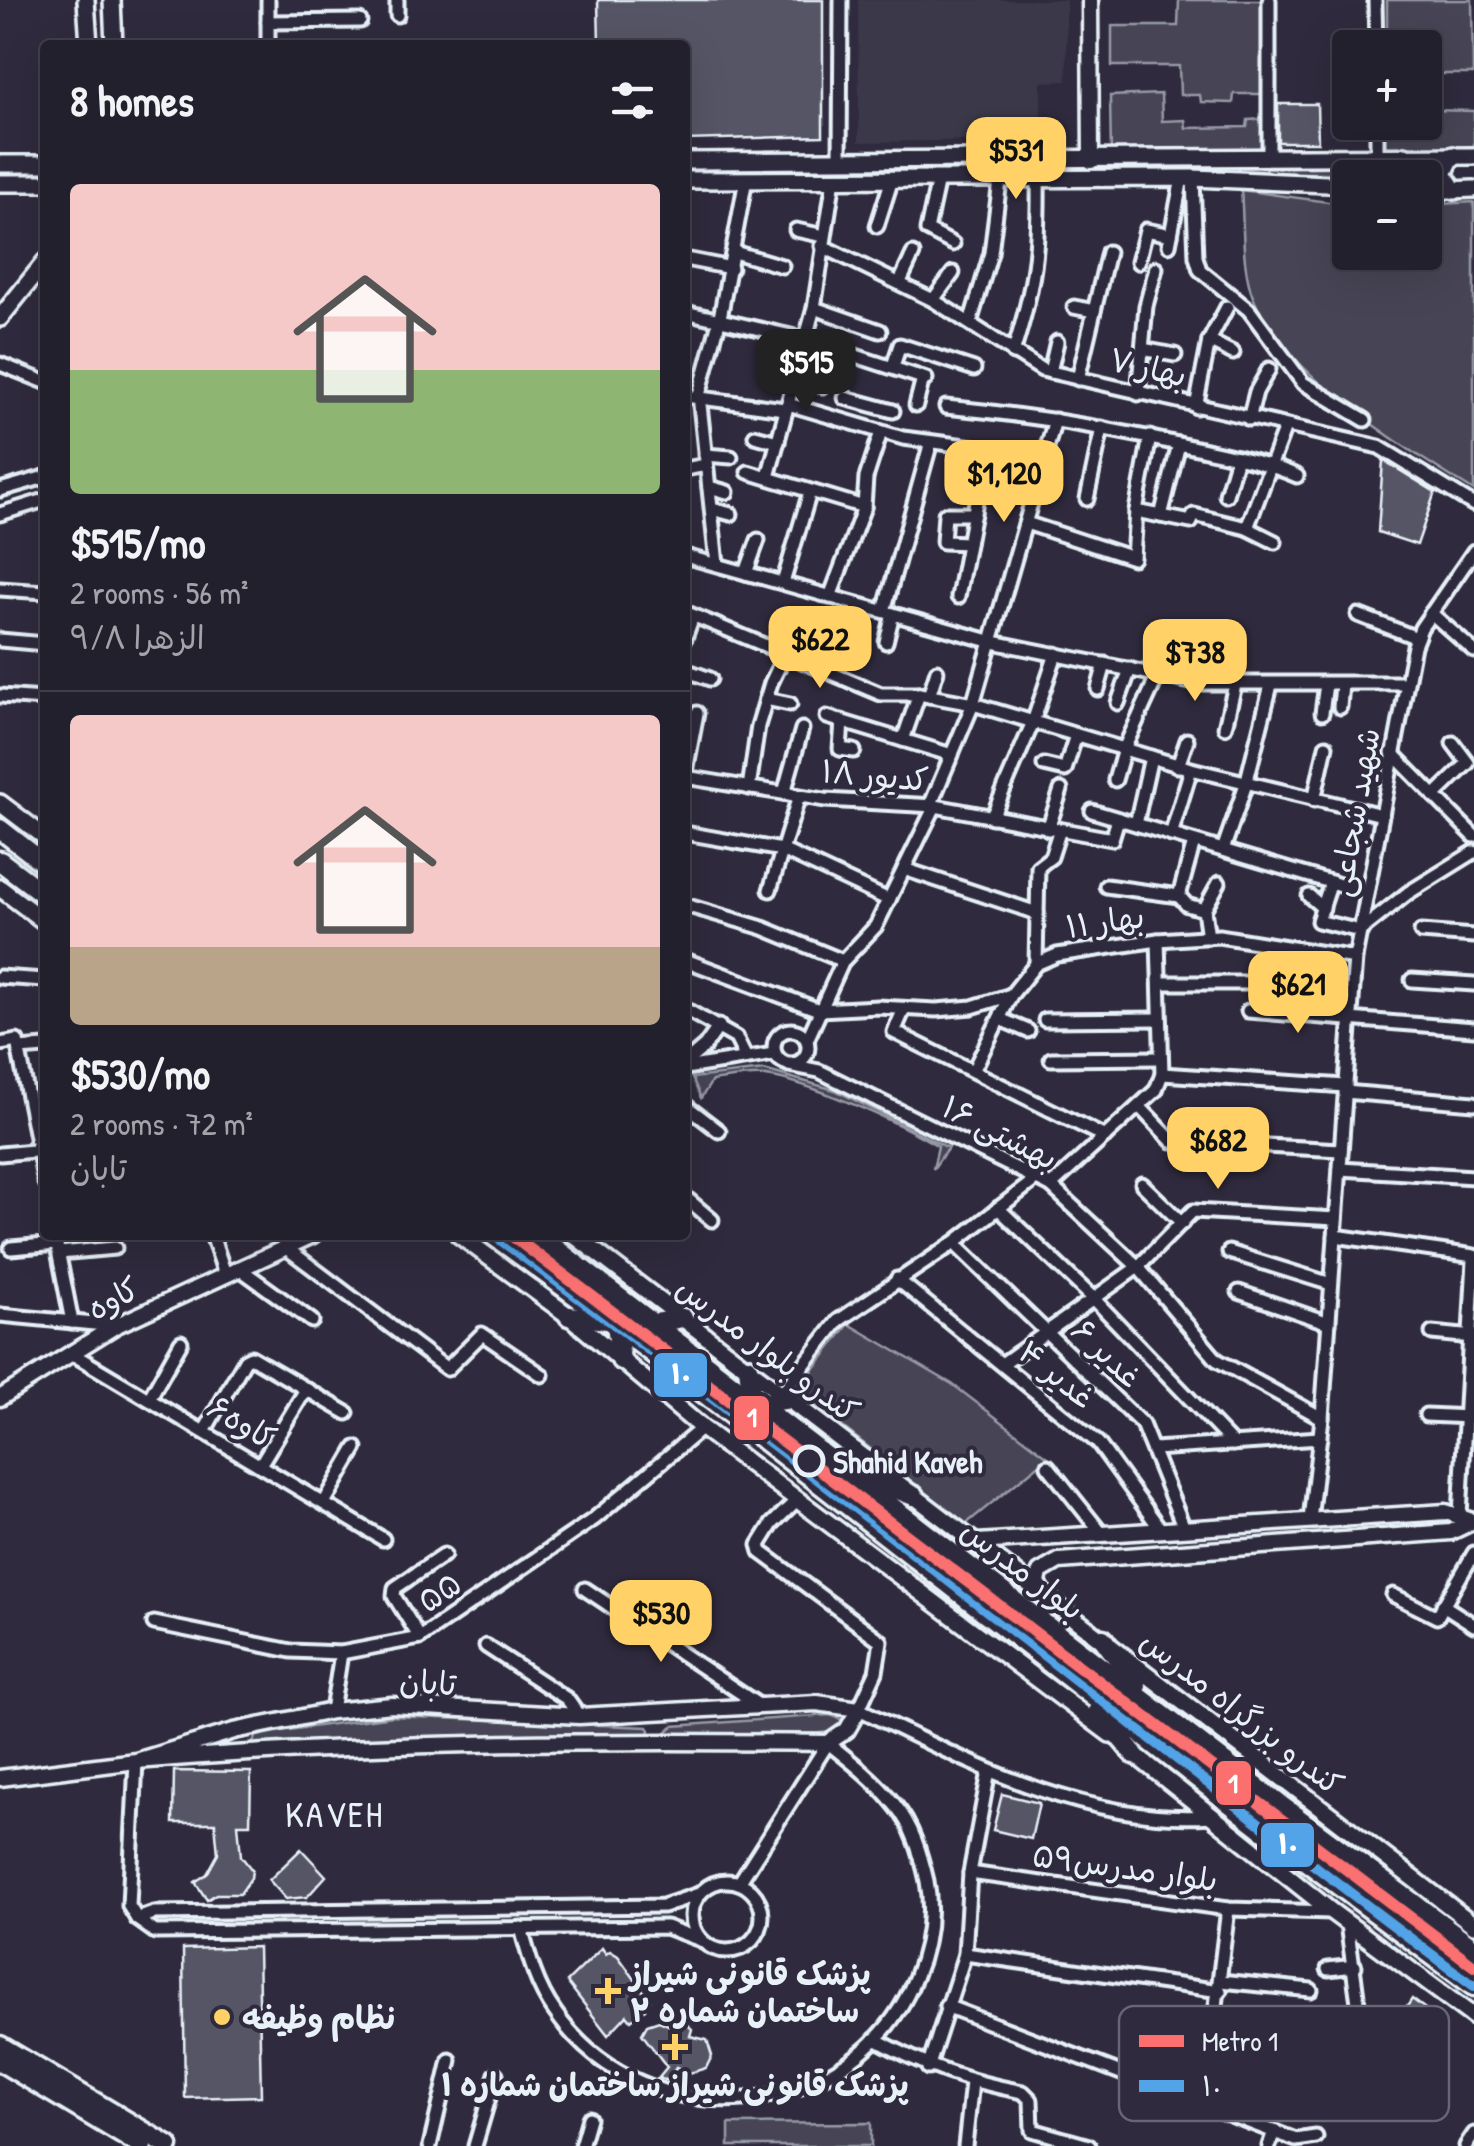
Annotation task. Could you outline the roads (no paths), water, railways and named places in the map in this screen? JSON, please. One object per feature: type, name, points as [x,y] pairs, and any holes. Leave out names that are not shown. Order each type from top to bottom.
[{"type":"main road","points":[[86,0],[89,40]]},
{"type":"main road","points":[[112,0],[114,40]]},
{"type":"main road","points":[[1405,155],[1410,160]]},
{"type":"main road","points":[[1452,155],[1444,174],[1455,191]]},
{"type":"main road","points":[[690,161],[1474,156]]},
{"type":"main road","points":[[896,179],[903,161]]},
{"type":"main road","points":[[0,164],[40,163]]},
{"type":"main road","points":[[690,180],[1187,178],[1332,184]]},
{"type":"main road","points":[[0,184],[40,183]]},
{"type":"main road","points":[[1442,191],[1474,189]]},
{"type":"main road","points":[[0,318],[40,268]]},
{"type":"main road","points":[[0,803],[40,833]]},
{"type":"main road","points":[[0,830],[40,860]]},
{"type":"main road","points":[[0,861],[40,892]]},
{"type":"main road","points":[[28,882],[40,898]]},
{"type":"main road","points":[[0,888],[40,918]]},
{"type":"main road","points":[[466,1240],[568,1316],[702,1428],[1474,2017]]},
{"type":"main road","name":"بلوار مدرس","points":[[500,1240],[1474,1986]]},
{"type":"main road","name":"بلوار مدرس","points":[[545,1240],[1289,1811],[1474,1948]]},
{"type":"main road","name":"کندرو بلوار مدرس","points":[[581,1240],[977,1542]]},
{"type":"main road","points":[[568,1316],[613,1323],[621,1360]]},
{"type":"main road","points":[[655,1324],[684,1319],[684,1346]]},
{"type":"main road","points":[[748,1367],[755,1401],[786,1396]]},
{"type":"main road","points":[[840,1468],[914,1496]]},
{"type":"main road","name":"کندرو بزرگراه مدرس","points":[[977,1542],[1474,1925]]},
{"type":"main road","points":[[1103,1640],[1152,1705]]},
{"type":"main road","points":[[1075,1684],[1134,1754]]},
{"type":"main road","points":[[1240,1810],[1256,1803],[1257,1786]]},
{"type":"main road","points":[[1272,1835],[1270,1814],[1289,1811]]},
{"type":"main road","points":[[0,2046],[168,2146]]},
{"type":"main road","points":[[0,2061],[142,2146]]},
{"type":"street","points":[[268,0],[268,40]]},
{"type":"street","points":[[397,0],[397,15]]},
{"type":"street","points":[[840,161],[841,0]]},
{"type":"street","points":[[1090,0],[1091,161]]},
{"type":"street","points":[[1269,0],[1269,156]]},
{"type":"street","points":[[1374,0],[1375,30]]},
{"type":"street","points":[[268,22],[360,21]]},
{"type":"street","points":[[1377,140],[1377,156]]},
{"type":"street","points":[[938,178],[927,230],[953,244]]},
{"type":"street","points":[[1013,352],[1034,288],[1039,235],[1038,178]]},
{"type":"street","points":[[1138,262],[1146,230],[1170,240],[1187,178]]},
{"type":"street","points":[[1187,178],[1200,270],[1248,310],[1303,383],[1365,420]]},
{"type":"street","points":[[768,477],[814,308],[834,179]]},
{"type":"street","points":[[877,226],[896,179]]},
{"type":"street","points":[[717,564],[699,395],[731,268],[746,180]]},
{"type":"street","points":[[970,323],[991,254],[1000,181]]},
{"type":"street","name":"بهار ۷","points":[[796,230],[933,300],[1050,372],[1378,447],[1474,505]]},
{"type":"street","points":[[734,252],[782,266]]},
{"type":"street","points":[[1078,379],[1108,252]]},
{"type":"street","points":[[900,282],[914,254]]},
{"type":"street","points":[[690,260],[731,268]]},
{"type":"street","points":[[1138,394],[1146,306],[1156,268]]},
{"type":"street","points":[[933,300],[953,273]]},
{"type":"street","points":[[1074,307],[1094,311]]},
{"type":"street","points":[[1196,407],[1208,341],[1227,307]]},
{"type":"street","points":[[814,308],[880,331]]},
{"type":"street","points":[[690,313],[804,339],[925,378],[916,405]]},
{"type":"street","points":[[1208,341],[1233,352]]},
{"type":"street","points":[[1050,372],[1057,342]]},
{"type":"street","points":[[893,366],[900,345],[974,369]]},
{"type":"street","points":[[1142,348],[1175,355]]},
{"type":"street","points":[[0,364],[40,380]]},
{"type":"street","points":[[1248,419],[1256,392],[1269,369]]},
{"type":"street","points":[[794,376],[823,386]]},
{"type":"street","points":[[690,396],[786,407],[903,438],[1044,456]]},
{"type":"street","points":[[845,398],[894,411]]},
{"type":"street","points":[[860,426],[865,404]]},
{"type":"street","points":[[946,407],[1150,437],[1271,465],[1297,476]]},
{"type":"street","points":[[788,1065],[800,1062],[843,961],[876,926],[932,806],[974,704],[1054,420]]},
{"type":"street","points":[[1247,528],[1285,427]]},
{"type":"street","points":[[1087,499],[1102,428]]},
{"type":"street","points":[[830,597],[864,507],[866,478],[881,432]]},
{"type":"street","points":[[755,436],[778,442]]},
{"type":"street","points":[[1026,522],[1133,558],[1136,510],[1150,437]]},
{"type":"street","points":[[886,642],[889,613],[931,442]]},
{"type":"street","points":[[1161,516],[1179,444]]},
{"type":"street","points":[[958,598],[986,449]]},
{"type":"street","points":[[690,467],[706,460],[732,457]]},
{"type":"street","points":[[1226,495],[1236,457]]},
{"type":"street","points":[[748,472],[864,507]]},
{"type":"street","points":[[0,490],[40,478]]},
{"type":"street","points":[[709,487],[727,492]]},
{"type":"street","points":[[958,490],[978,493]]},
{"type":"street","points":[[783,583],[810,492]]},
{"type":"street","points":[[0,514],[40,502]]},
{"type":"street","points":[[712,509],[730,514]]},
{"type":"street","points":[[1136,510],[1192,522],[1194,515],[1247,528],[1275,542]]},
{"type":"street","points":[[968,543],[943,542],[945,514],[974,514]]},
{"type":"street","points":[[746,574],[758,540]]},
{"type":"street","name":"شهید شجاعی","points":[[1310,1520],[1322,1418],[1355,958],[1405,683],[1418,638],[1474,551]]},
{"type":"street","points":[[690,557],[993,642],[1196,683],[1405,683]]},
{"type":"street","points":[[0,589],[40,592]]},
{"type":"street","points":[[852,636],[859,605]]},
{"type":"street","points":[[1431,613],[1474,651]]},
{"type":"street","points":[[690,614],[881,694],[924,695],[974,704],[1184,768],[1382,816]]},
{"type":"street","points":[[1358,615],[1418,638]]},
{"type":"street","points":[[0,640],[40,644]]},
{"type":"street","points":[[749,788],[766,700],[785,654]]},
{"type":"street","points":[[992,817],[1034,722],[1056,654]]},
{"type":"street","points":[[1098,689],[1106,664]]},
{"type":"street","points":[[1118,703],[1130,669]]},
{"type":"street","points":[[690,672],[710,680]]},
{"type":"street","points":[[903,740],[937,672]]},
{"type":"street","points":[[1115,780],[1124,749],[1158,675]]},
{"type":"street","points":[[1322,712],[1326,684]]},
{"type":"street","points":[[1340,707],[1342,684]]},
{"type":"street","points":[[1224,727],[1235,685]]},
{"type":"street","points":[[1223,850],[1246,784],[1270,685]]},
{"type":"street","points":[[0,696],[40,700]]},
{"type":"street","points":[[766,700],[790,704]]},
{"type":"street","points":[[690,751],[697,713]]},
{"type":"street","points":[[827,717],[952,754]]},
{"type":"street","points":[[842,721],[840,749],[854,751]]},
{"type":"street","points":[[784,794],[802,728]]},
{"type":"street","points":[[1044,765],[1065,770],[1076,735]]},
{"type":"street","points":[[1171,835],[1187,740]]},
{"type":"street","points":[[1434,796],[1468,763],[1452,742]]},
{"type":"street","points":[[1314,800],[1326,746]]},
{"type":"street","points":[[1392,753],[1474,836]]},
{"type":"street","points":[[1136,824],[1151,758]]},
{"type":"street","name":"کدیور ۱۸","points":[[690,779],[799,796],[932,806],[1112,840],[1118,819]]},
{"type":"street","points":[[1036,964],[1038,867],[1051,858],[1061,790]]},
{"type":"street","points":[[770,890],[799,796]]},
{"type":"street","points":[[1092,811],[1367,893]]},
{"type":"street","points":[[690,834],[782,850],[888,900]]},
{"type":"street","points":[[1179,896],[1194,842]]},
{"type":"street","points":[[1331,882],[1318,921],[1360,931],[1408,893],[1474,852]]},
{"type":"street","points":[[904,869],[1037,914]]},
{"type":"street","points":[[1208,937],[1204,910],[1218,883]]},
{"type":"street","points":[[1106,886],[1179,896],[1187,905],[1204,910]]},
{"type":"street","points":[[1309,896],[1322,908]]},
{"type":"street","points":[[690,906],[763,928],[843,961]]},
{"type":"street","points":[[1421,932],[1474,936]]},
{"type":"street","name":"بهار ۱۱","points":[[973,1072],[1011,995],[1036,964],[1057,955],[1208,937],[1355,958]]},
{"type":"street","points":[[1050,1186],[1156,1090],[1162,1074],[1158,940]]},
{"type":"street","points":[[690,962],[818,1013],[972,1007],[1011,995]]},
{"type":"street","points":[[0,977],[40,980]]},
{"type":"street","points":[[1412,980],[1474,984]]},
{"type":"street","points":[[1160,982],[1254,983]]},
{"type":"street","points":[[904,1009],[894,1032],[1105,1136]]},
{"type":"street","points":[[1248,1011],[1474,1029]]},
{"type":"street","points":[[690,1012],[736,1038],[745,1056]]},
{"type":"street","points":[[774,1054],[776,1037],[818,1013]]},
{"type":"street","points":[[1000,1018],[1028,1031]]},
{"type":"street","points":[[1045,1020],[1160,1020]]},
{"type":"street","points":[[690,1061],[719,1026]]},
{"type":"street","points":[[793,1030],[807,1046],[819,1070]]},
{"type":"street","points":[[0,1044],[40,1047]]},
{"type":"street","points":[[18,1045],[40,1141]]},
{"type":"street","points":[[690,1065],[774,1054],[788,1065],[819,1070]]},
{"type":"street","points":[[1050,1058],[1162,1058]]},
{"type":"street","name":"۱۶ بهشتی","points":[[819,1070],[1050,1186],[1138,1267],[1217,1360],[1322,1418]]},
{"type":"street","points":[[1162,1074],[1474,1102]]},
{"type":"street","points":[[1139,1106],[1172,1141],[1341,1150]]},
{"type":"street","points":[[690,1109],[719,1131]]},
{"type":"street","points":[[0,1154],[40,1150]]},
{"type":"street","points":[[1340,1169],[1474,1177]]},
{"type":"street","points":[[786,1396],[838,1320],[954,1243],[1036,1179]]},
{"type":"street","points":[[1142,1184],[1182,1223]]},
{"type":"street","points":[[690,1202],[712,1220]]},
{"type":"street","points":[[998,1208],[1094,1299],[1233,1444]]},
{"type":"street","points":[[1002,1364],[1138,1267],[1194,1211],[1336,1219]]},
{"type":"street","points":[[1335,1236],[1474,1258],[1468,1519]]},
{"type":"street","points":[[215,1240],[232,1271],[312,1322]]},
{"type":"street","name":"کاوه","points":[[0,1398],[115,1326],[302,1240]]},
{"type":"street","name":"غدیر ۶","points":[[954,1243],[1142,1424],[1184,1528]]},
{"type":"street","points":[[11,1248],[57,1244],[114,1248]]},
{"type":"street","points":[[57,1244],[72,1322]]},
{"type":"street","points":[[285,1247],[447,1369],[482,1334],[542,1375]]},
{"type":"street","points":[[1229,1252],[1332,1284]]},
{"type":"street","name":"غدیر ۴","points":[[897,1279],[1098,1443],[1161,1530]]},
{"type":"street","points":[[1239,1292],[1328,1322]]},
{"type":"street","points":[[0,1315],[115,1326]]},
{"type":"street","points":[[1432,1334],[1471,1337]]},
{"type":"street","points":[[149,1398],[181,1342]]},
{"type":"street","name":"کاوه۶","points":[[71,1353],[383,1539]]},
{"type":"street","points":[[205,1430],[248,1358],[347,1413]]},
{"type":"street","points":[[260,1465],[304,1391]]},
{"type":"street","points":[[1426,1414],[1470,1417]]},
{"type":"street","name":"۵۵","points":[[154,1623],[253,1646],[342,1653],[420,1638],[594,1519],[702,1428]]},
{"type":"street","points":[[1154,1449],[1320,1438]]},
{"type":"street","points":[[324,1502],[356,1448]]},
{"type":"street","points":[[1048,1466],[1102,1534]]},
{"type":"street","points":[[738,1883],[828,1743],[846,1730],[859,1708],[876,1672],[881,1641],[761,1552],[762,1538],[798,1499]]},
{"type":"street","points":[[977,1542],[1446,1512],[1468,1519]]},
{"type":"street","points":[[1045,1596],[1038,1583],[1040,1572],[1059,1561],[1451,1532],[1468,1519]]},
{"type":"street","points":[[1080,1535],[1072,1546],[1074,1553],[1082,1557]]},
{"type":"street","points":[[1393,1594],[1437,1617],[1474,1553]]},
{"type":"street","points":[[420,1638],[394,1596],[395,1588],[444,1555]]},
{"type":"street","points":[[585,1590],[761,1706]]},
{"type":"street","points":[[1444,1605],[1474,1625]]},
{"type":"street","points":[[486,1646],[568,1699],[579,1716]]},
{"type":"street","points":[[332,1711],[342,1653]]},
{"type":"street","name":"تابان","points":[[0,1778],[136,1761],[234,1731],[332,1711],[392,1705],[579,1716],[816,1703],[859,1708]]},
{"type":"street","points":[[859,1708],[988,1771],[1106,1809],[1174,1818],[1210,1816]]},
{"type":"street","points":[[660,1713],[662,1740]]},
{"type":"street","points":[[137,1919],[154,1913],[664,1906],[699,1894],[720,1881],[738,1883],[759,1900],[762,1910],[759,1931],[752,1940],[733,1950],[710,1947],[666,1926],[155,1932],[137,1919],[129,1906],[136,1761],[241,1752],[662,1740],[828,1743],[898,1807],[921,1852],[930,1902],[926,1952],[907,1999],[875,2040],[840,2068],[799,2089],[754,2100],[708,2102],[663,2093],[621,2074],[584,2047],[555,2012],[533,1972],[521,1928]]},
{"type":"street","points":[[928,2068],[964,1954],[970,1873],[988,1771]]},
{"type":"street","name":"بلوار مدرس۵۹","points":[[970,1873],[1228,1909],[1332,1912]]},
{"type":"street","points":[[699,1894],[692,1917],[701,1940]]},
{"type":"street","points":[[1217,2006],[1228,1909]]},
{"type":"street","points":[[1347,1923],[1360,2006]]},
{"type":"street","points":[[964,1954],[1220,1986],[1311,1990]]},
{"type":"street","points":[[1328,1969],[1356,1966]]},
{"type":"street","points":[[946,2006],[1119,2072]]},
{"type":"street","points":[[875,2040],[928,2068],[1023,2092],[1030,2100],[1031,2146]]},
{"type":"street","points":[[430,2146],[450,2060]]},
{"type":"street","points":[[475,2146],[496,2074]]},
{"type":"street","points":[[965,2146],[972,2082]]},
{"type":"street","points":[[581,2146],[589,2118]]},
{"type":"street","points":[[1249,2121],[1296,2140],[1316,2137]]},
{"type":"street","points":[[1032,2130],[1089,2146]]},
{"type":"street","points":[[1270,2146],[1274,2131]]},
{"type":"street","points":[[1466,2146],[1474,2134]]},
{"type":"metro line","name":"1","points":[[518,1240],[1474,1966]]},
{"type":"place","name":"Shahid Kaveh","points":[[809,1461]]},
{"type":"place","name":"پزشک قانونی شیراز ساختمان شماره ٣","points":[[608,1991]]},
{"type":"place","name":"نظام وظیفه","points":[[222,2017]]},
{"type":"place","name":"پزشک قانونی شیراز ساختمان شماره ۱","points":[[675,2047]]},
{"type":"district","name":"KAVEH","points":[[335,1814]]}]
